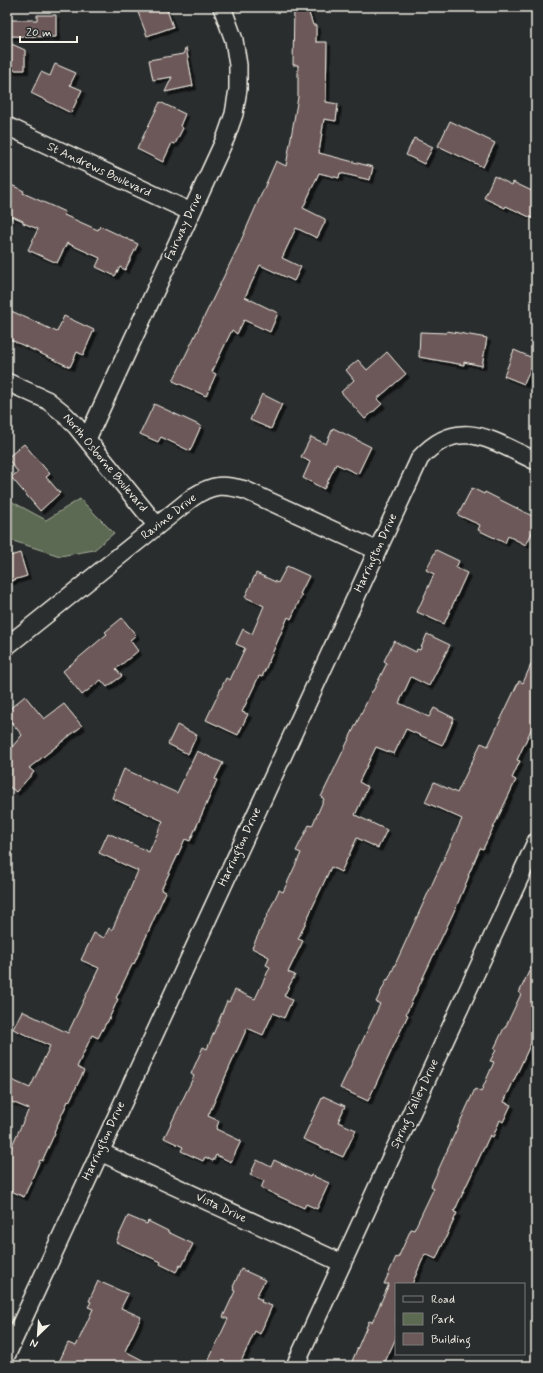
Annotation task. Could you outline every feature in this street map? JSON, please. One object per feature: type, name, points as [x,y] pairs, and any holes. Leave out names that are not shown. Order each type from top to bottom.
[{"type":"street","name":"Fairway Drive","points":[[87,439],[226,137],[234,114],[238,89],[238,65],[234,40],[222,7]]},
{"type":"street","name":"St Andrews Boulevard","points":[[7,126],[191,212]]},
{"type":"street","name":"North Osborne Boulevard","points":[[7,382],[47,400],[62,412],[87,439],[157,526]]},
{"type":"street","name":"Harrington Drive","points":[[7,1354],[376,550],[420,458],[430,448],[442,440],[456,435],[471,434],[485,438],[536,461]]},
{"type":"street","name":"Ravine Drive","points":[[7,646],[193,497],[204,490],[216,486],[230,486],[245,490],[376,550]]},
{"type":"street","name":"Spring Valley Drive","points":[[295,1366],[536,842]]},
{"type":"street","name":"Vista Drive","points":[[100,1152],[342,1264]]},
{"type":"green space","points":[[7,499],[46,520],[80,499],[114,533],[94,550],[60,556],[7,539]]},
{"type":"building","points":[[136,7],[166,7],[173,27],[147,36]]},
{"type":"building","points":[[294,7],[307,7],[313,25],[316,25],[316,42],[327,42],[326,102],[338,104],[336,121],[324,119],[319,153],[373,167],[370,180],[340,173],[339,178],[319,173],[303,208],[325,219],[325,222],[317,238],[296,228],[282,258],[301,267],[294,281],[260,265],[245,297],[278,313],[270,332],[244,320],[237,334],[232,330],[212,372],[216,374],[206,396],[173,381],[239,245],[276,161],[286,166],[298,97],[298,65],[293,65]]},
{"type":"building","points":[[37,15],[56,15],[56,37],[7,36],[7,20],[37,20]]},
{"type":"building","points":[[7,42],[25,50],[25,70],[7,70]]},
{"type":"building","points":[[186,47],[193,86],[165,92],[172,77],[153,80],[149,60],[183,54]]},
{"type":"building","points":[[55,64],[76,73],[70,85],[82,90],[71,113],[31,93],[41,72],[50,76]]},
{"type":"building","points":[[160,102],[185,114],[180,126],[183,128],[175,144],[172,143],[163,162],[137,149]]},
{"type":"building","points":[[450,121],[495,143],[483,167],[438,146]]},
{"type":"building","points":[[414,138],[433,147],[424,164],[406,155]]},
{"type":"building","points":[[494,176],[512,185],[513,182],[536,193],[536,220],[506,206],[505,208],[484,198]]},
{"type":"building","points":[[7,183],[24,191],[23,193],[65,212],[64,215],[98,230],[100,226],[138,244],[125,270],[120,267],[115,276],[96,267],[100,258],[67,243],[57,263],[28,250],[38,229],[23,223],[23,221],[12,216],[7,227]]},
{"type":"building","points":[[7,309],[57,332],[64,316],[94,330],[83,355],[77,352],[70,367],[7,338]]},
{"type":"building","points":[[447,331],[487,338],[482,366],[464,362],[464,365],[419,357],[420,332],[446,333]]},
{"type":"building","points":[[514,350],[535,359],[524,384],[504,376]]},
{"type":"building","points":[[387,352],[406,374],[377,399],[382,404],[365,419],[341,392],[354,380],[346,370],[358,360],[367,370]]},
{"type":"building","points":[[262,394],[282,404],[271,429],[250,420]]},
{"type":"building","points":[[154,404],[201,426],[190,451],[161,437],[158,442],[140,434]]},
{"type":"building","points":[[333,428],[371,447],[358,474],[336,464],[324,489],[303,478],[310,462],[301,457],[311,437],[326,444]]},
{"type":"building","points":[[24,444],[50,474],[46,477],[60,493],[40,511],[11,477],[18,472],[7,458]]},
{"type":"building","points":[[472,488],[484,494],[485,492],[536,518],[536,525],[526,545],[508,536],[505,543],[478,530],[480,525],[458,515]]},
{"type":"building","points":[[436,550],[459,561],[456,568],[467,573],[444,624],[417,612],[434,574],[426,570]]},
{"type":"building","points":[[20,553],[27,576],[7,582],[7,557]]},
{"type":"building","points":[[287,566],[309,576],[300,594],[302,595],[291,619],[288,617],[262,677],[259,676],[242,712],[248,714],[238,735],[206,720],[226,678],[230,680],[245,648],[236,644],[243,629],[252,634],[264,606],[245,597],[256,573],[278,583]]},
{"type":"building","points":[[122,618],[136,635],[130,640],[138,651],[116,669],[122,676],[107,687],[101,680],[82,695],[63,671],[107,634],[105,632]]},
{"type":"building","points":[[427,634],[450,645],[429,686],[411,677],[399,703],[429,717],[434,708],[454,718],[445,740],[442,745],[406,729],[394,754],[376,747],[359,782],[368,787],[355,815],[387,830],[378,848],[357,838],[341,872],[331,867],[298,939],[303,941],[288,972],[295,975],[284,996],[292,1000],[284,1018],[273,1013],[263,1035],[247,1028],[208,1116],[219,1121],[216,1129],[241,1141],[231,1162],[216,1155],[213,1161],[205,1157],[203,1161],[181,1151],[183,1147],[164,1138],[194,1076],[191,1074],[203,1047],[207,1049],[227,1001],[229,1002],[235,990],[255,999],[270,967],[266,965],[269,957],[252,948],[279,890],[283,892],[301,853],[296,851],[309,825],[312,826],[324,799],[321,797],[387,663],[384,661],[394,641],[416,652],[417,649],[420,650]]},
{"type":"building","points":[[536,653],[536,719],[517,760],[520,761],[512,778],[516,780],[483,849],[480,848],[457,905],[406,1014],[408,1015],[368,1101],[340,1088],[380,1004],[376,1002],[387,979],[388,980],[462,819],[425,802],[434,782],[457,793],[481,743],[488,746],[519,681],[523,683]]},
{"type":"building","points":[[25,696],[44,719],[64,704],[82,726],[29,768],[34,772],[16,792],[7,785],[7,753],[22,735],[7,717],[7,711]]},
{"type":"building","points":[[177,725],[197,735],[188,754],[168,744]]},
{"type":"building","points":[[197,751],[223,763],[215,779],[217,780],[190,841],[185,839],[161,890],[166,892],[134,964],[133,963],[116,998],[118,999],[107,1023],[98,1038],[92,1035],[77,1067],[84,1071],[69,1102],[68,1101],[54,1132],[55,1133],[42,1161],[40,1160],[24,1197],[7,1189],[7,1156],[29,1109],[7,1100],[7,1078],[30,1088],[50,1046],[13,1029],[22,1011],[68,1033],[99,968],[81,960],[94,933],[104,938],[109,928],[112,930],[138,871],[99,853],[108,833],[149,852],[163,821],[112,798],[124,769],[177,793]]},
{"type":"building","points":[[536,956],[536,1032],[504,1102],[511,1105],[503,1122],[500,1120],[493,1137],[490,1135],[454,1212],[457,1213],[436,1259],[425,1254],[412,1283],[395,1283],[395,1340],[383,1366],[350,1366],[369,1321],[372,1322],[389,1284],[384,1284],[396,1257],[398,1258],[411,1229],[414,1230],[434,1188],[431,1186],[475,1089],[481,1092],[494,1062],[490,1061],[496,1050],[494,1049],[521,994],[519,993]]},
{"type":"building","points":[[323,1096],[345,1106],[338,1122],[356,1130],[343,1157],[303,1139]]},
{"type":"building","points":[[257,1160],[271,1167],[274,1160],[310,1177],[311,1175],[329,1183],[317,1209],[306,1204],[304,1208],[261,1188],[264,1181],[250,1175]]},
{"type":"building","points":[[128,1216],[147,1224],[148,1221],[193,1244],[182,1266],[180,1265],[176,1272],[160,1264],[161,1262],[116,1242]]},
{"type":"building","points":[[241,1269],[265,1280],[256,1297],[262,1300],[261,1302],[272,1306],[260,1334],[255,1331],[239,1366],[206,1366],[228,1319],[223,1317],[235,1291],[233,1290],[233,1287]]},
{"type":"building","points":[[98,1281],[128,1294],[121,1308],[141,1317],[125,1351],[154,1366],[57,1366],[68,1343],[76,1346],[93,1309],[88,1307],[91,1302],[89,1301]]}]
